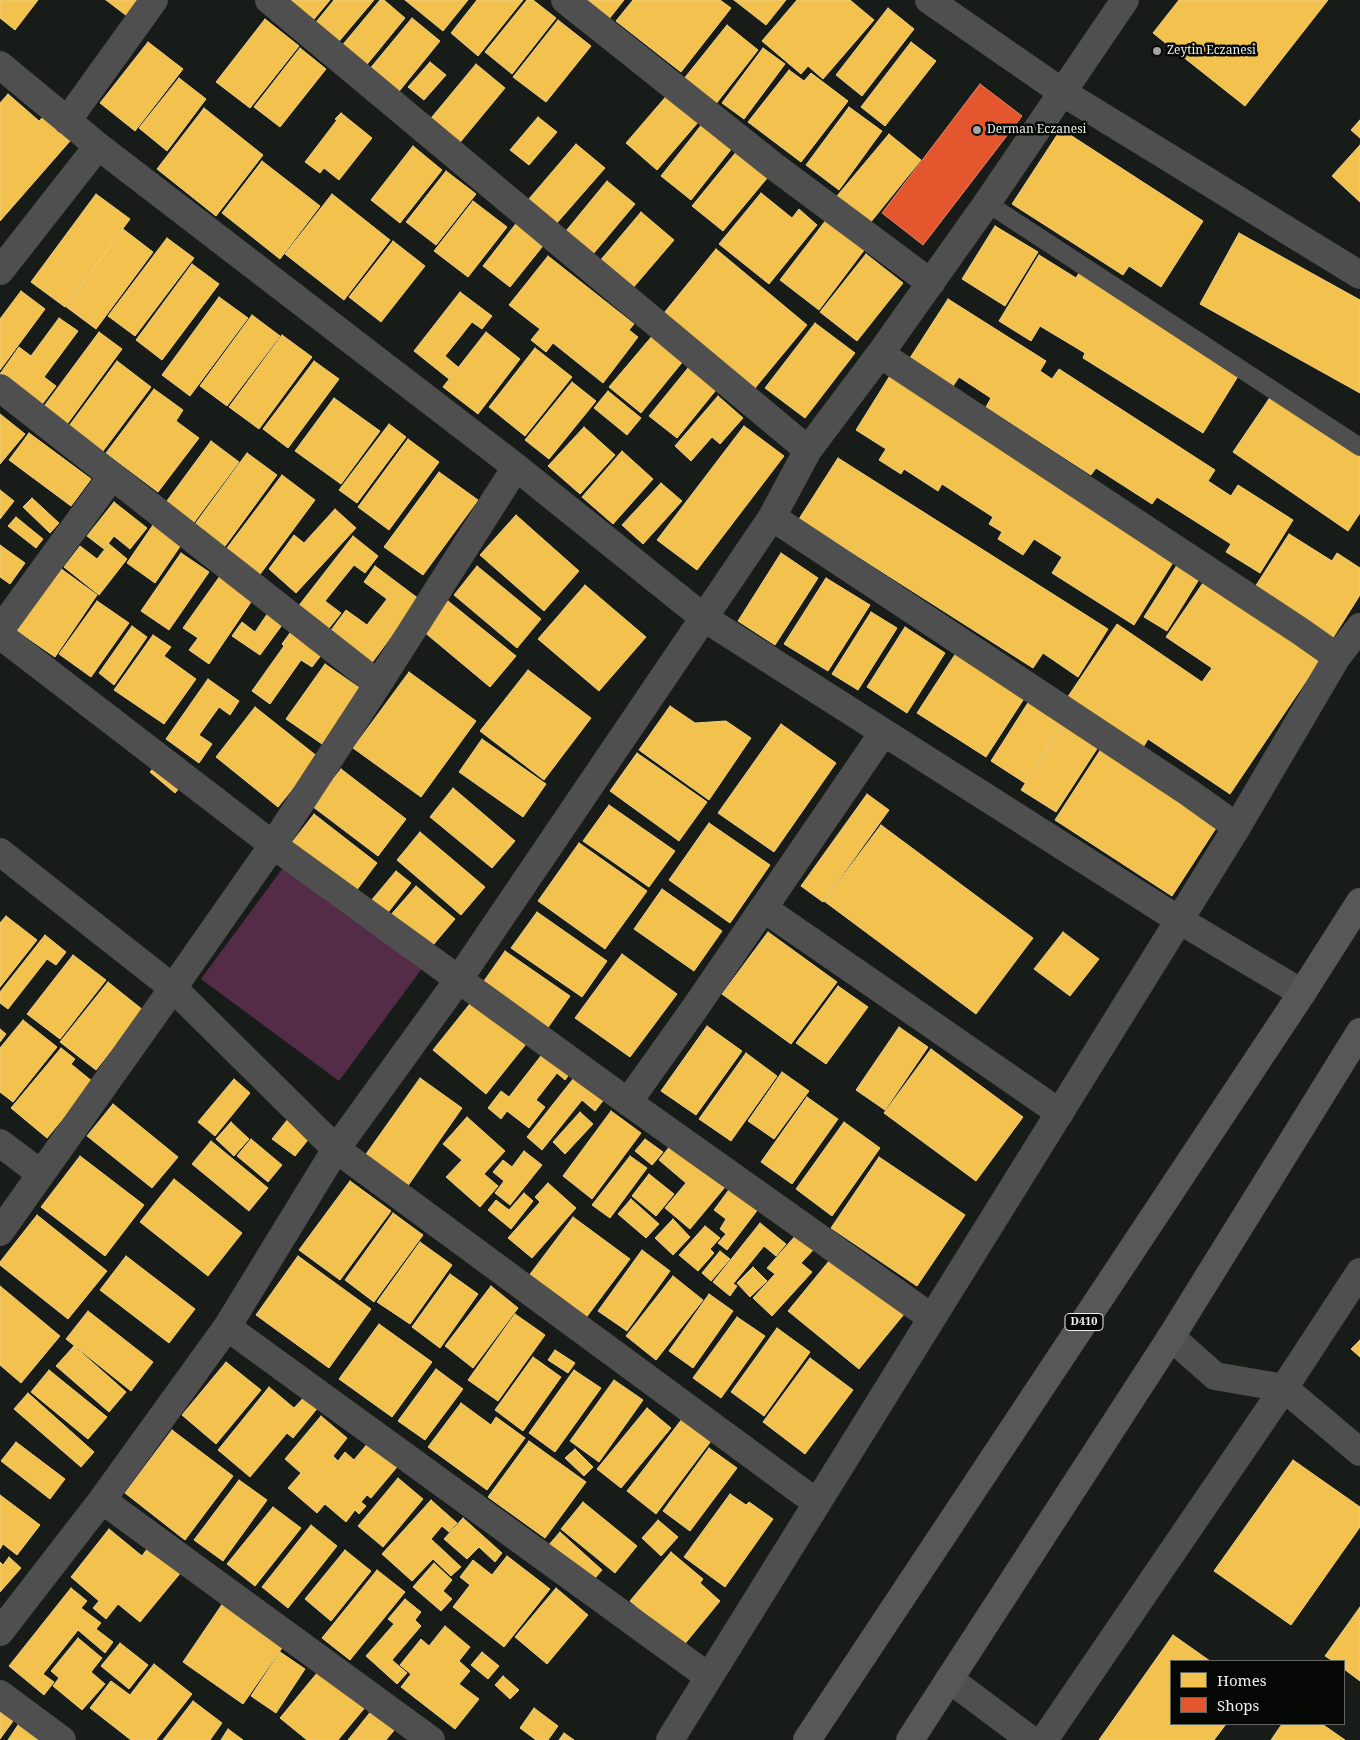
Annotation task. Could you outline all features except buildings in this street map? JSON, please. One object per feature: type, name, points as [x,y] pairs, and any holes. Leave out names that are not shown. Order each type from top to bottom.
[{"type":"highway","name":"D410","points":[[807,1740],[1302,993],[1360,902]]},
{"type":"highway","points":[[910,1740],[1171,1337],[1359,1036]]},
{"type":"street","points":[[67,121],[154,0]]},
{"type":"street","points":[[269,0],[808,450]]},
{"type":"street","points":[[565,0],[775,167],[931,283]]},
{"type":"street","points":[[929,0],[1062,92],[1360,275]]},
{"type":"street","points":[[0,1632],[102,1500],[227,1327],[336,1149],[458,979],[704,618],[772,517],[808,450],[931,283],[1125,0]]},
{"type":"street","points":[[0,66],[98,146],[516,466],[704,618],[1179,920],[1302,993]]},
{"type":"street","points":[[0,271],[98,146]]},
{"type":"street","points":[[880,354],[1337,657]]},
{"type":"street","points":[[0,388],[378,684]]},
{"type":"street","points":[[0,1232],[272,845],[378,684],[516,466]]},
{"type":"street","points":[[0,630],[112,476]]},
{"type":"street","points":[[772,517],[1188,792],[1237,827]]},
{"type":"street","points":[[670,1740],[1237,827],[1337,657],[1360,627]]},
{"type":"street","points":[[0,635],[272,845],[628,1102],[932,1318]]},
{"type":"street","points":[[628,1102],[695,1008],[883,733]]},
{"type":"street","points":[[0,852],[173,988],[336,1149],[817,1503]]},
{"type":"street","points":[[763,908],[1060,1113]]},
{"type":"street","points":[[0,1144],[41,1174]]},
{"type":"street","points":[[1044,1740],[1284,1388],[1360,1272]]},
{"type":"street","points":[[227,1327],[709,1677]]},
{"type":"street","points":[[1171,1337],[1215,1376],[1284,1388],[1360,1452]]},
{"type":"street","points":[[102,1500],[431,1740]]},
{"type":"street","points":[[949,1679],[1031,1740]]},
{"type":"street","points":[[0,1694],[62,1740]]},
{"type":"lane","points":[[987,203],[1360,447]]},
{"type":"shaded area","points":[[285,865],[423,967],[339,1081],[201,979]]},
{"type":"place","name":"Zeytin Eczanesi","points":[[1157,51]]},
{"type":"place","name":"Derman Eczanesi","points":[[977,130]]}]
